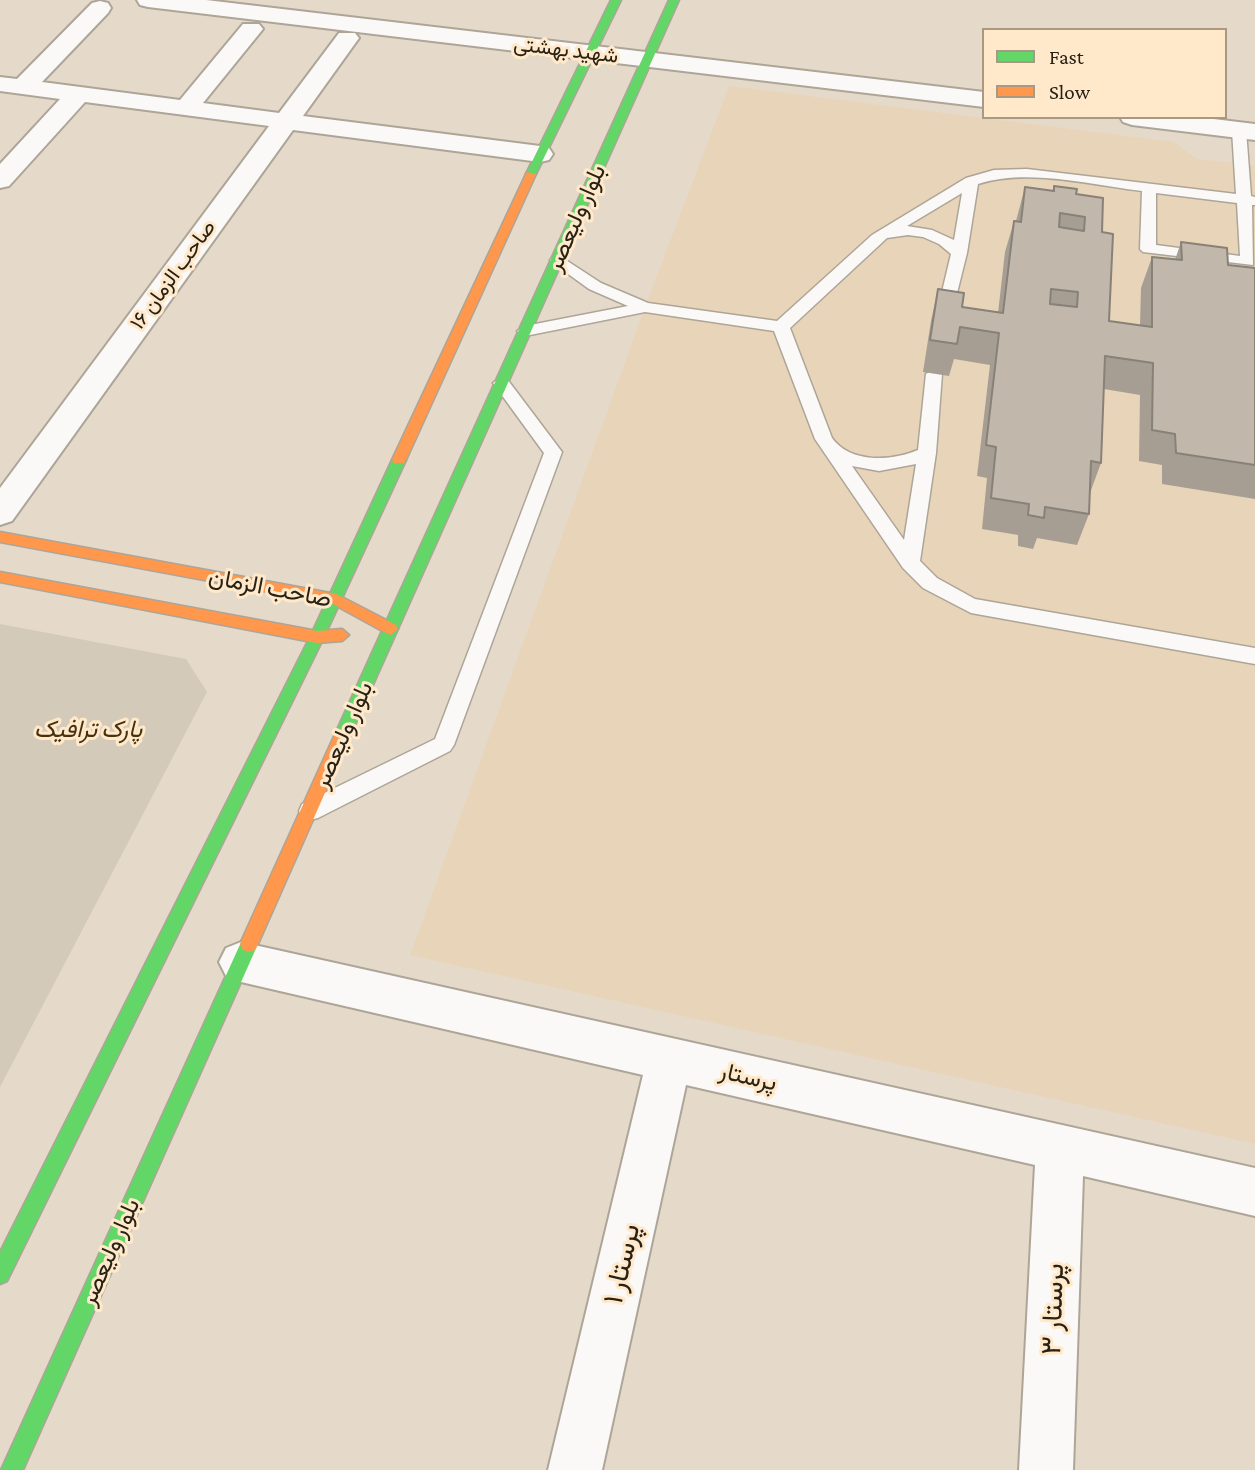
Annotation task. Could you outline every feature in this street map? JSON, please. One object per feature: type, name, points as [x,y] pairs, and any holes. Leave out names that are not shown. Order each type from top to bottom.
[{"type":"street","name":"شهید بهشتی","points":[[148,0],[594,43],[982,100]]},
{"type":"street","name":"شهید بهشتی","points":[[311,0],[594,43]]},
{"type":"street","points":[[0,1274],[336,599],[540,154],[616,0]]},
{"type":"street","name":"بلوار ولیعصر","points":[[12,1470],[674,0]]},
{"type":"street","points":[[12,85],[100,8]]},
{"type":"street","points":[[186,108],[251,29]]},
{"type":"street","name":"صاحب الزمان ۱۶","points":[[0,513],[347,38]]},
{"type":"street","name":"شهید بهشتی","points":[[652,50],[982,79]]},
{"type":"street","points":[[12,85],[540,154]]},
{"type":"street","points":[[0,180],[79,94]]},
{"type":"street","name":"صاحب الزمان","points":[[0,537],[336,599],[391,629]]},
{"type":"street","name":"صاحب الزمان","points":[[0,577],[317,638],[391,629]]},
{"type":"street","name":"پرستار","points":[[241,962],[1255,1192]]},
{"type":"street","name":"پرستار ۱","points":[[575,1470],[669,1059]]},
{"type":"street","name":"پرستار ۳","points":[[1046,1470],[1060,1147]]},
{"type":"lane","points":[[1149,188],[1148,248],[1248,262],[1250,200],[1243,118]]},
{"type":"lane","points":[[781,327],[877,238],[971,181],[994,174],[1027,173],[1250,200]]},
{"type":"lane","points":[[943,323],[959,253],[971,181]]},
{"type":"lane","points":[[877,238],[893,232],[912,230],[932,234],[949,242],[959,253]]},
{"type":"lane","points":[[558,260],[595,286],[645,307],[781,327]]},
{"type":"lane","points":[[525,331],[645,307]]},
{"type":"lane","points":[[781,327],[824,439],[910,563],[930,583],[971,606],[1255,656]]},
{"type":"lane","points":[[910,563],[927,453],[934,374]]},
{"type":"lane","points":[[309,812],[443,745],[553,452],[501,383]]},
{"type":"lane","points":[[824,439],[839,453],[861,462],[897,464],[909,462],[927,453]]},
{"type":"shaded area","points":[[729,86],[1174,142],[1197,159],[1255,165],[1255,1144],[410,955],[645,307]]},
{"type":"green space","name":"پارک ترافیک","points":[[0,624],[186,659],[207,692],[0,1087]]},
{"type":"building","points":[[1054,186],[1077,189],[1076,194],[1103,198],[1102,232],[1113,234],[1109,321],[1152,327],[1152,257],[1182,260],[1181,242],[1227,248],[1228,265],[1255,268],[1255,465],[1176,453],[1175,434],[1152,430],[1153,363],[1105,356],[1101,463],[1091,461],[1089,514],[1045,507],[1044,518],[1028,515],[1029,504],[991,498],[996,447],[986,445],[999,333],[960,327],[957,344],[930,340],[938,289],[964,293],[962,307],[1003,313],[1014,221],[1021,222],[1025,187],[1054,191]],"holes":[[[1060,213],[1085,217],[1084,231],[1059,227]],[[1051,289],[1078,292],[1077,307],[1050,304]]]},
{"type":"traffic: fast","points":[[531,174],[616,0]]},
{"type":"traffic: fast","points":[[343,734],[674,0]]},
{"type":"traffic: fast","points":[[0,1274],[317,637],[399,460]]},
{"type":"traffic: fast","points":[[12,1470],[249,944]]},
{"type":"traffic: slow","points":[[399,460],[531,174]]},
{"type":"traffic: slow","points":[[0,537],[336,599],[391,629]]},
{"type":"traffic: slow","points":[[0,577],[317,637],[342,635]]},
{"type":"traffic: slow","points":[[249,944],[343,734]]}]
